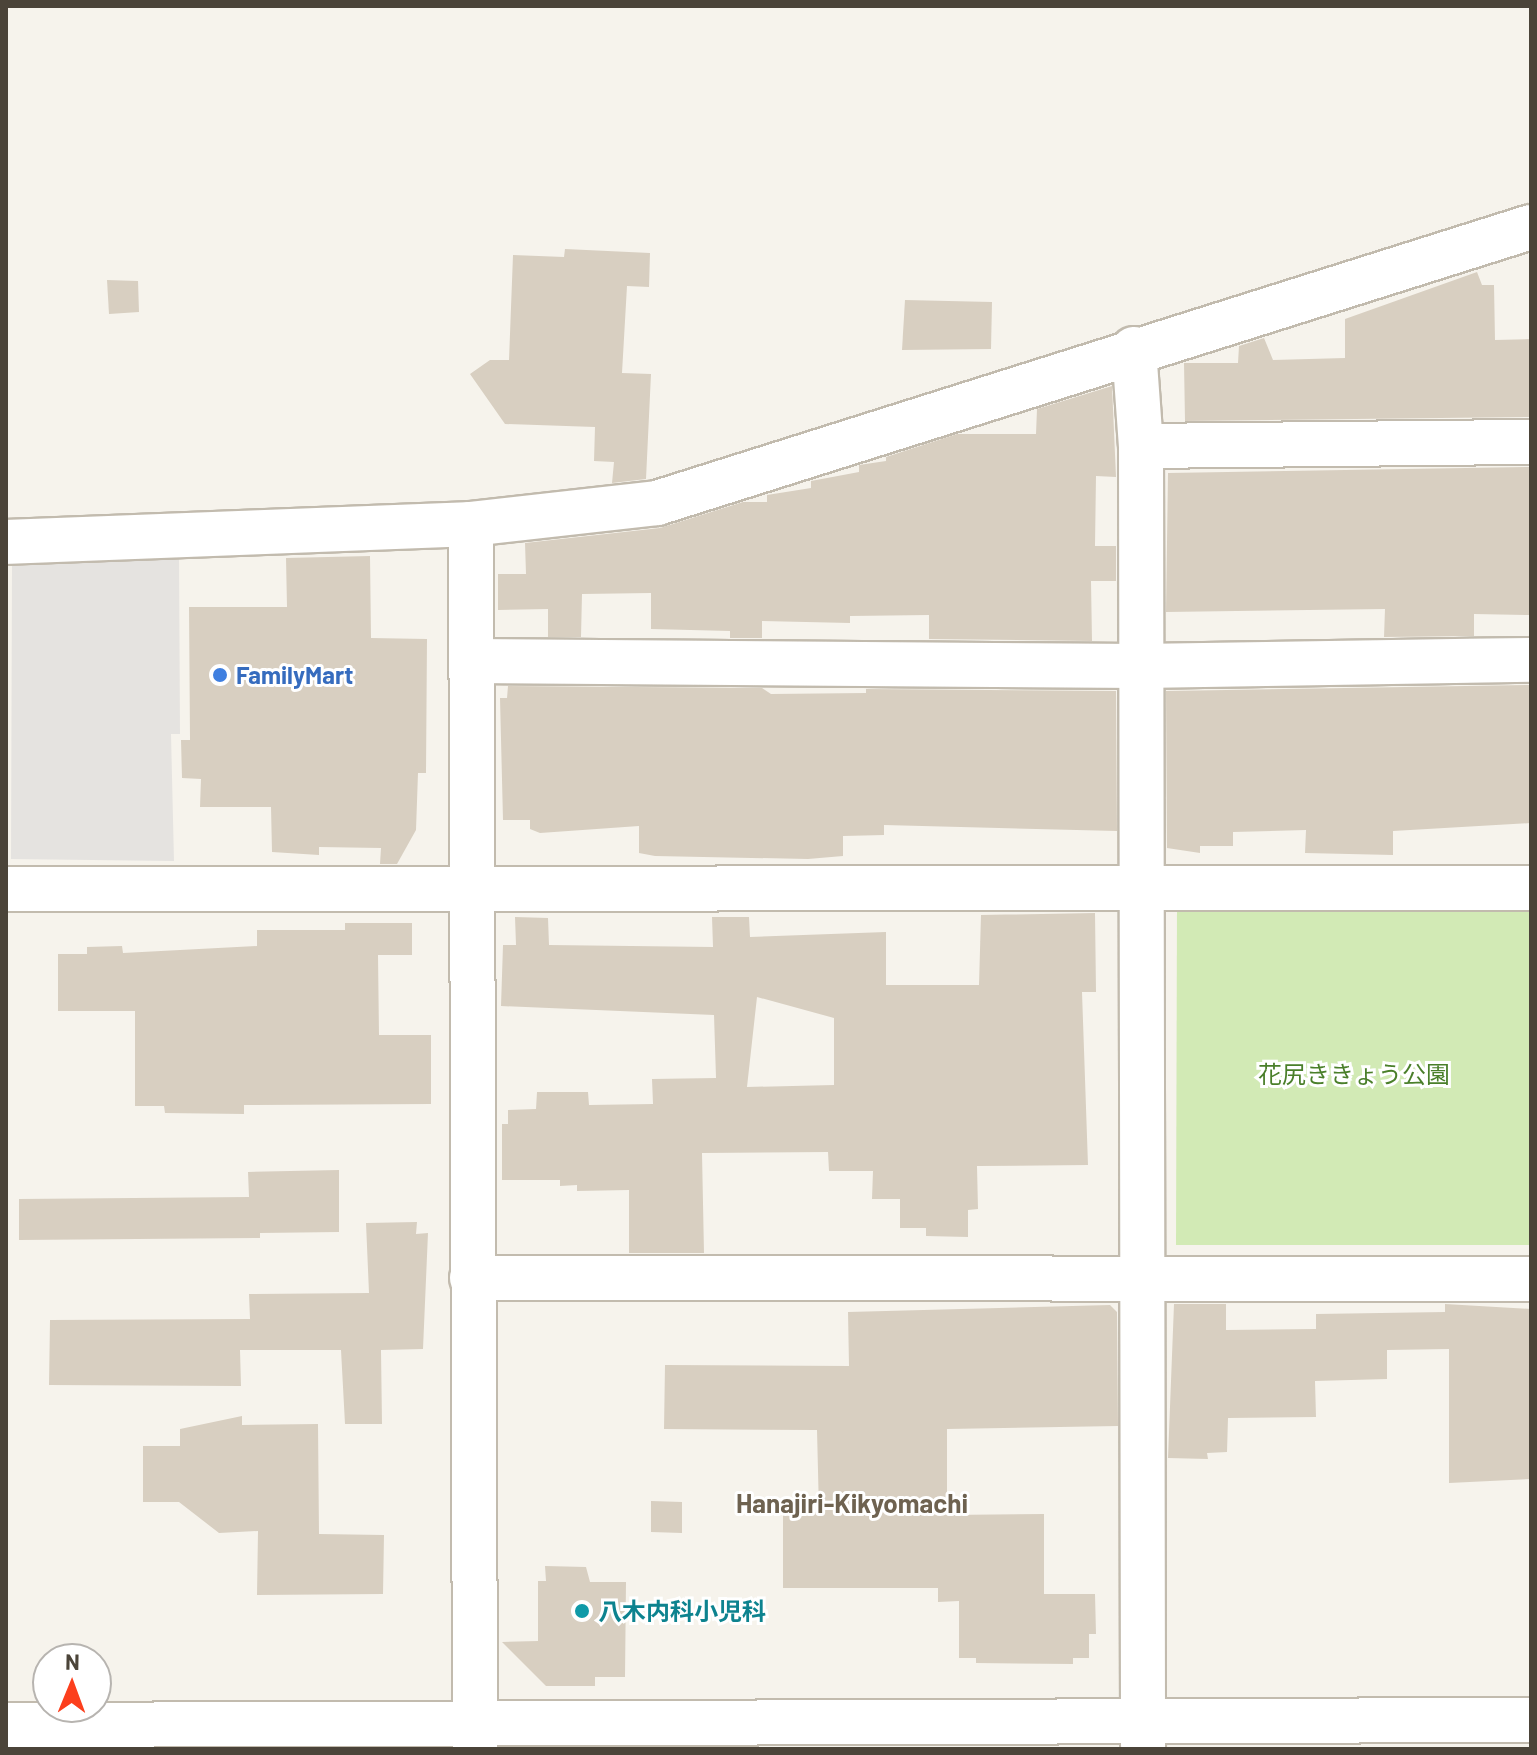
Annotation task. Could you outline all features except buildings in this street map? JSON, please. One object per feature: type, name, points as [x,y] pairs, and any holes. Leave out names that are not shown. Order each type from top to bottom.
[{"type":"street","points":[[6,542],[471,524],[657,503],[1134,349],[1531,227]]},
{"type":"street","points":[[1134,349],[1141,446],[1143,1734]]},
{"type":"street","points":[[1141,446],[1531,442]]},
{"type":"street","points":[[471,524],[475,1738]]},
{"type":"street","points":[[471,661],[1141,666],[1531,660]]},
{"type":"street","points":[[6,889],[1142,891],[1531,888]]},
{"type":"street","points":[[472,1278],[1531,1279]]},
{"type":"street","points":[[6,1725],[475,1738],[1143,1734],[1531,1720]]},
{"type":"green space","name":"花尻ききょう公園","points":[[1177,904],[1531,904],[1531,1245],[1176,1245]]},
{"type":"shaded area","points":[[179,557],[180,734],[171,734],[174,861],[11,859],[12,566]]},
{"type":"place","name":"FamilyMart","points":[[220,675]]},
{"type":"place","name":"八木内科小児科","points":[[582,1611]]},
{"type":"district","name":"Hanajiri-Kikyomachi","points":[[852,1503]]}]
